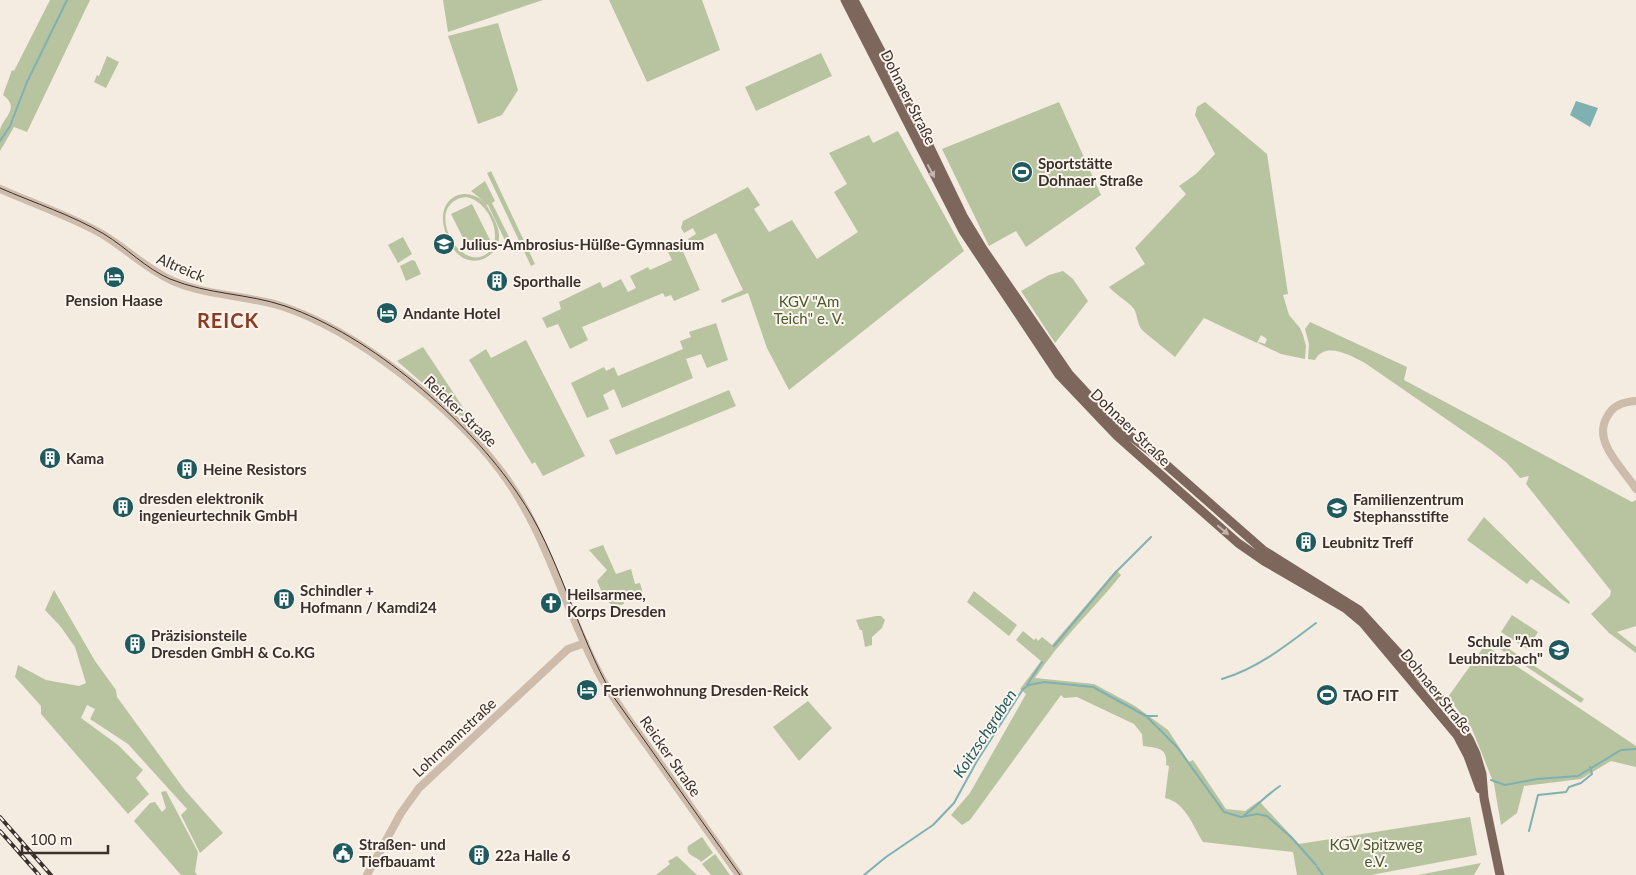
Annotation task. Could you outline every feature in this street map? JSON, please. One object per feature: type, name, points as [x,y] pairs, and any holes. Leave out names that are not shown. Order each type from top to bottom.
[{"type":"main road","name":"Dohnaer Straße","points":[[845,0],[963,231],[1060,375],[1117,436],[1238,543],[1264,561],[1345,608],[1363,623],[1457,735],[1468,756],[1484,798]]},
{"type":"main road","name":"Dohnaer Straße","points":[[854,0],[911,108],[964,216],[983,249],[1069,374],[1117,426],[1154,454],[1263,550],[1338,596],[1373,623],[1447,706],[1469,739],[1482,774],[1484,798],[1500,875]]},
{"type":"street","name":"Altreick","points":[[0,189],[92,229],[111,240],[147,268],[174,281],[215,294],[249,299]]},
{"type":"street","name":"Reicker Straße","points":[[249,299],[295,311],[378,356],[454,420],[500,470],[532,521],[585,643],[613,697],[739,875]]},
{"type":"street","points":[[1636,400],[1618,404],[1610,412],[1602,427],[1603,440],[1608,450],[1636,488]]},
{"type":"street","name":"Lohrmannstraße","points":[[367,875],[401,813],[419,788],[568,650],[585,643]]},
{"type":"green space","points":[[50,0],[90,0],[27,132],[14,127],[0,151],[0,130],[11,109],[11,105],[3,95],[12,70],[14,71]]},
{"type":"green space","points":[[443,0],[543,0],[448,32]]},
{"type":"green space","points":[[609,0],[702,0],[720,50],[647,82]]},
{"type":"green space","points":[[498,23],[518,90],[502,115],[478,124],[448,36]]},
{"type":"green space","points":[[821,53],[832,76],[756,111],[745,87]]},
{"type":"green space","points":[[107,56],[119,62],[106,88],[94,82],[97,75],[99,76]]},
{"type":"green space","name":"Sportstätte Dohnaer Straße","points":[[1059,102],[1101,195],[1026,247],[1016,231],[989,246],[942,149]]},
{"type":"green space","points":[[1205,102],[1267,154],[1288,294],[1283,295],[1289,315],[1300,328],[1303,335],[1306,346],[1305,359],[1281,354],[1258,343],[1265,344],[1267,339],[1261,335],[1257,343],[1204,318],[1175,357],[1143,331],[1134,309],[1109,287],[1145,264],[1135,248],[1186,194],[1179,186],[1196,174],[1215,154],[1195,115],[1197,107]]},
{"type":"green space","name":"KGV \"Am Teich\" e. V.","points":[[898,131],[964,251],[789,390],[767,348],[748,293],[722,303],[721,300],[743,290],[716,233],[691,245],[688,239],[696,234],[693,228],[684,233],[681,228],[683,221],[748,187],[760,205],[754,209],[769,232],[792,220],[817,259],[858,232],[834,192],[847,184],[829,153],[869,135],[873,143]]},
{"type":"green space","points":[[491,171],[535,264],[531,266],[487,173]]},
{"type":"green space","points":[[485,181],[495,201],[492,203],[514,247],[509,249],[486,204],[499,231],[498,243],[495,249],[490,255],[478,260],[464,258],[455,251],[444,226],[443,215],[451,199],[458,195],[467,194],[486,203],[471,191]],"holes":[[[466,197],[473,199],[486,210],[495,233],[492,249],[481,257],[469,256],[459,249],[450,238],[446,225],[446,212],[452,202]]]},
{"type":"green space","points":[[472,204],[490,240],[469,250],[451,214]]},
{"type":"green space","points":[[403,237],[412,254],[398,263],[388,245]]},
{"type":"green space","points":[[680,245],[700,290],[674,301],[671,295],[665,297],[663,293],[582,327],[588,340],[570,349],[558,324],[547,328],[542,318],[561,309],[559,302],[600,282],[603,288],[621,279],[628,292],[636,288],[630,276],[648,267],[650,270],[672,260],[667,250]]},
{"type":"green space","points":[[412,260],[415,261],[421,274],[406,281],[400,266]]},
{"type":"green space","points":[[1063,271],[1073,279],[1088,301],[1055,343],[1021,291],[1049,275]]},
{"type":"green space","points":[[1310,322],[1407,367],[1404,380],[1632,502],[1636,500],[1636,626],[1617,632],[1636,647],[1636,653],[1609,633],[1591,614],[1610,596],[1611,591],[1526,484],[1529,476],[1520,478],[1507,463],[1491,450],[1365,363],[1338,351],[1331,350],[1319,354],[1315,360],[1308,359],[1309,344],[1305,329]]},
{"type":"green space","points":[[716,323],[728,360],[707,368],[701,354],[686,359],[693,378],[622,408],[614,389],[603,395],[609,409],[587,418],[571,383],[604,367],[606,371],[614,367],[618,376],[683,349],[680,341],[691,337],[689,332]]},
{"type":"green space","points":[[526,340],[585,456],[543,476],[535,462],[532,464],[469,360],[486,349],[491,358]]},
{"type":"green space","points":[[423,347],[474,424],[471,425],[397,361]]},
{"type":"green space","points":[[729,390],[736,406],[616,455],[609,440]]},
{"type":"green space","points":[[1484,517],[1570,602],[1569,604],[1531,579],[1527,584],[1467,540]]},
{"type":"green space","points":[[603,545],[616,574],[631,569],[635,584],[640,583],[643,593],[623,599],[624,604],[614,607],[605,599],[597,581],[607,570],[589,550]]},
{"type":"green space","points":[[1116,570],[1121,575],[1065,638],[1035,678],[1094,684],[1135,706],[1168,730],[1189,762],[1193,760],[1226,809],[1245,811],[1259,801],[1299,844],[1470,817],[1477,855],[1371,875],[1297,875],[1293,852],[1203,842],[1183,809],[1172,800],[1165,798],[1169,766],[1166,765],[1164,752],[1157,748],[1143,746],[1142,734],[1134,724],[1077,697],[1064,698],[1061,695],[970,820],[962,825],[951,815],[970,793],[1026,694],[1020,689],[1041,661],[1016,640],[1023,631],[1034,640],[1036,638],[1038,641],[1042,637],[1052,645]]},
{"type":"green space","points":[[54,590],[95,661],[116,690],[117,697],[184,789],[223,833],[200,853],[181,815],[187,809],[128,744],[90,719],[95,709],[87,705],[81,718],[118,745],[143,770],[136,778],[149,794],[128,814],[41,714],[41,706],[15,677],[18,665],[46,680],[79,686],[86,683],[75,647],[61,627],[45,610]]},
{"type":"green space","points":[[974,591],[1017,625],[1009,636],[967,602]]},
{"type":"green space","points":[[1512,615],[1538,632],[1527,649],[1501,632]]},
{"type":"green space","points":[[881,616],[885,620],[882,628],[872,637],[872,645],[865,647],[862,630],[860,630],[856,620]]},
{"type":"green space","points":[[1500,643],[1584,699],[1581,703],[1497,647]]},
{"type":"green space","points":[[1485,645],[1636,746],[1636,767],[1611,761],[1581,779],[1524,786],[1517,813],[1501,825],[1494,784],[1472,729],[1448,697]]},
{"type":"green space","points":[[808,701],[832,728],[799,761],[773,727]]},
{"type":"green space","points":[[166,791],[198,852],[195,872],[197,875],[181,875],[134,821],[150,803],[155,802],[162,812],[166,808],[161,792]]},
{"type":"green space","points":[[702,837],[713,853],[701,862],[689,854],[687,849],[688,846]]},
{"type":"green space","points":[[715,854],[730,875],[711,875],[702,864]]},
{"type":"green space","points":[[677,856],[697,875],[656,875],[670,864],[668,861]]},
{"type":"green space","name":"KGV Spitzweg e.V.","points":[[1481,863],[1474,875],[1418,875]]},
{"type":"water","points":[[1576,101],[1598,108],[1590,127],[1570,115]]},
{"type":"waterway","points":[[0,141],[10,126],[27,82],[67,0]]},
{"type":"waterway","points":[[1054,646],[1115,573],[1151,537]]},
{"type":"waterway","points":[[1222,679],[1259,663],[1283,648],[1316,623]]},
{"type":"waterway","points":[[1027,685],[1042,662]]},
{"type":"waterway","name":"Koitzschgraben","points":[[864,875],[886,857],[933,825],[954,803],[977,761],[1023,689],[1029,685],[1044,682],[1093,687],[1146,716],[1177,747],[1224,812],[1241,817],[1257,814],[1267,816],[1291,837],[1316,865]]},
{"type":"waterway","points":[[1146,716],[1157,716]]},
{"type":"waterway","points":[[1491,780],[1505,785],[1537,779],[1578,776],[1621,750],[1636,749]]},
{"type":"waterway","points":[[1529,831],[1538,795],[1566,792],[1569,787],[1581,783],[1592,774],[1590,767]]},
{"type":"waterway","points":[[1242,817],[1280,786]]},
{"type":"waterway","points":[[1317,867],[1323,875]]},
{"type":"tram line","points":[[0,188],[92,227],[152,269],[170,279],[199,288],[271,302],[318,320],[351,337],[384,359],[445,409],[497,466],[518,494],[545,541],[588,646],[613,696],[740,875]]},
{"type":"railway","points":[[0,817],[51,875]]},
{"type":"railway","points":[[0,831],[39,875]]},
{"type":"place","name":"Sportstätte Dohnaer Straße","points":[[1022,172]]},
{"type":"place","name":"Julius-Ambrosius-Hülße-Gymnasium","points":[[444,244]]},
{"type":"place","name":"Pension Haase","points":[[114,277]]},
{"type":"place","name":"Sporthalle","points":[[497,281]]},
{"type":"place","name":"Andante Hotel","points":[[387,313]]},
{"type":"place","name":"Kama","points":[[50,458]]},
{"type":"place","name":"Heine Resistors","points":[[187,469]]},
{"type":"place","name":"dresden elektronik ingenieurtechnik GmbH","points":[[123,507]]},
{"type":"place","name":"Familienzentrum Stephansstifte","points":[[1337,508]]},
{"type":"place","name":"Leubnitz Treff","points":[[1306,542]]},
{"type":"place","name":"Schindler + Hofmann / Kamdi24","points":[[284,599]]},
{"type":"place","name":"Heilsarmee, Korps Dresden","points":[[551,603]]},
{"type":"place","name":"Präzisionsteile Dresden GmbH & Co.KG","points":[[135,644]]},
{"type":"place","name":"Schule \"Am Leubnitzbach\"","points":[[1559,650]]},
{"type":"place","name":"Ferienwohnung Dresden-Reick","points":[[587,690]]},
{"type":"place","name":"TAO FIT","points":[[1327,695]]},
{"type":"place","name":"Straßen- und Tiefbauamt","points":[[343,853]]},
{"type":"place","name":"22a Halle 6","points":[[479,855]]},
{"type":"district","name":"REICK","points":[[228,320]]}]
